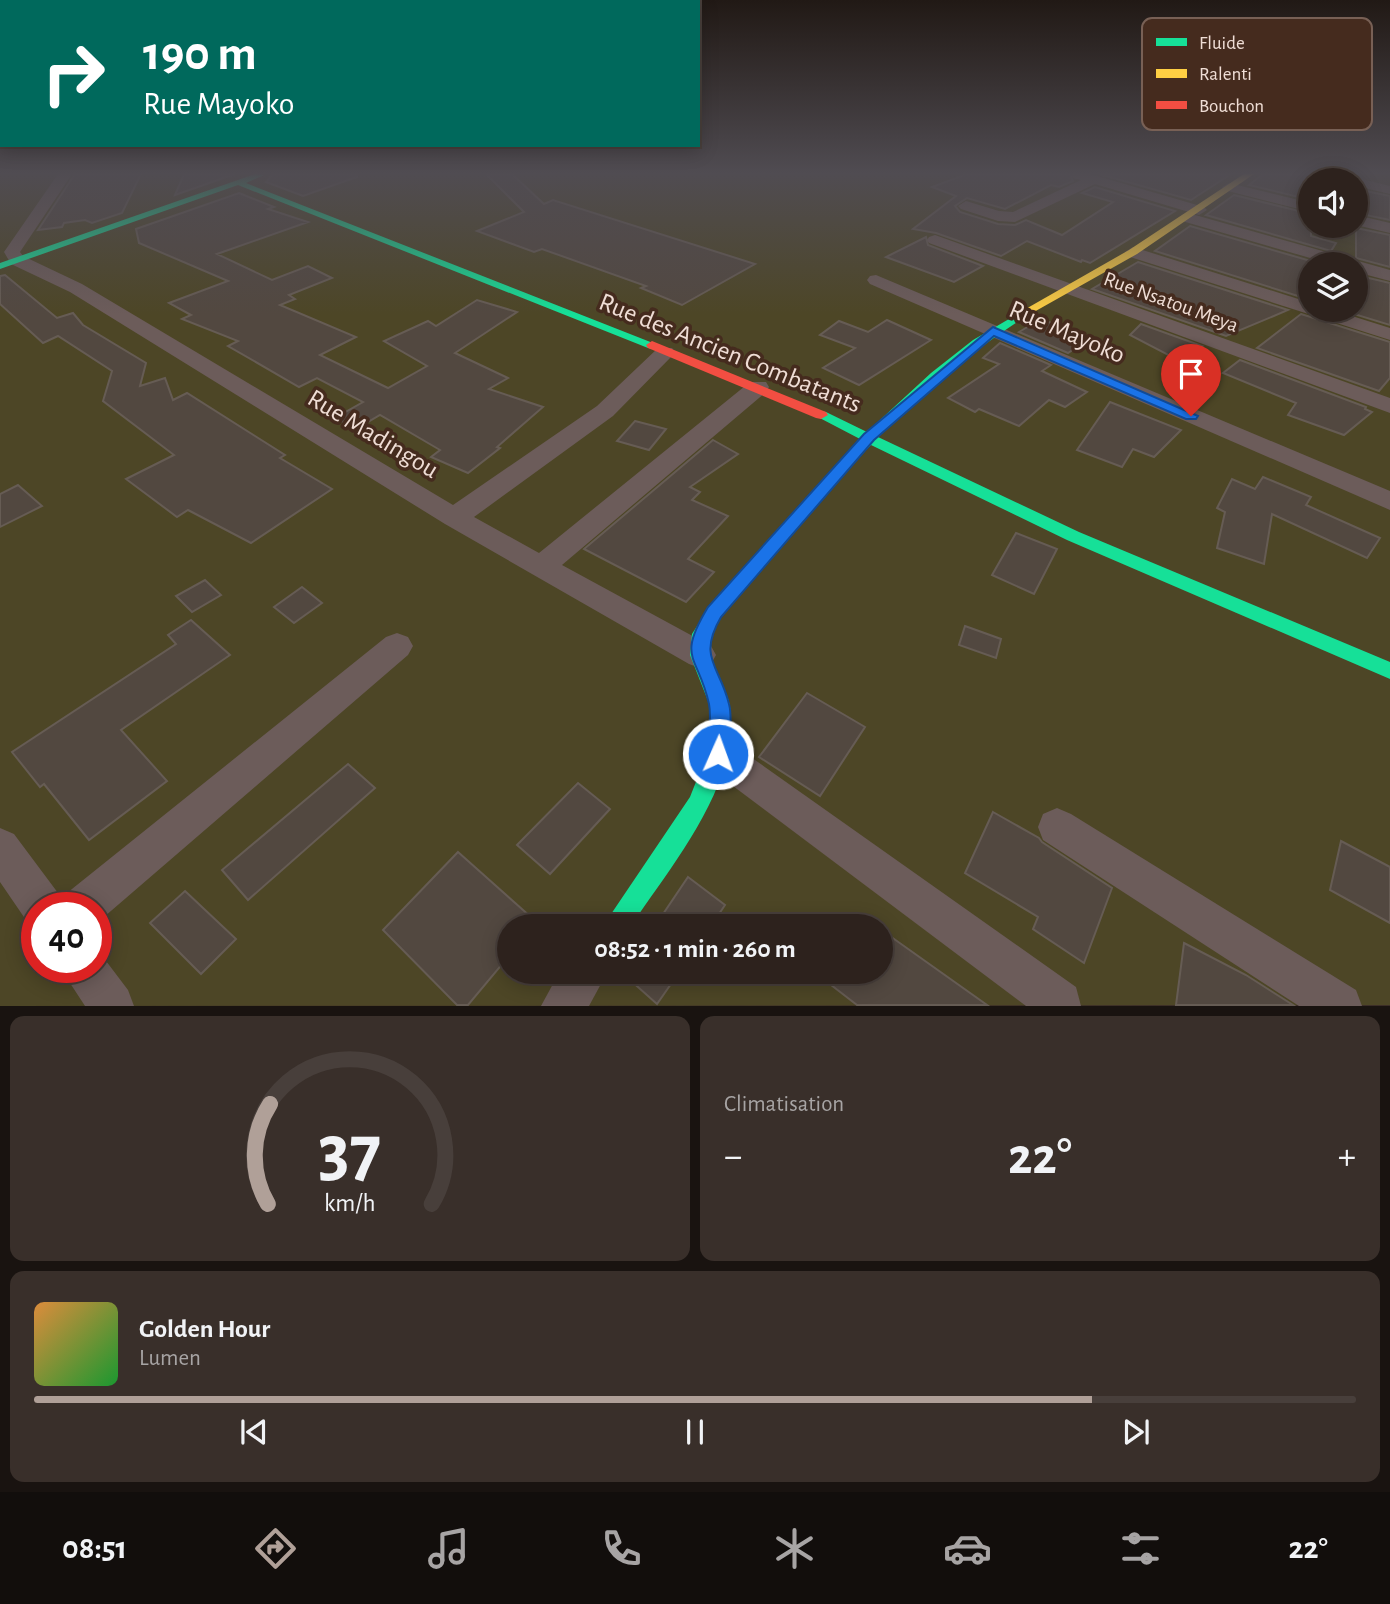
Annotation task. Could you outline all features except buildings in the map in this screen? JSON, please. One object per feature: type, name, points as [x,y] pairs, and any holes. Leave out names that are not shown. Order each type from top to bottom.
[{"type":"street","points":[[8,263],[12,252],[33,221]]},
{"type":"street","points":[[8,263],[128,221]]},
{"type":"street","name":"Rue des Ancien Combatants","points":[[339,221],[758,387],[869,437],[1073,536],[1390,671]]},
{"type":"street","points":[[624,914],[699,804],[718,754],[720,706],[700,655],[701,634],[715,612],[869,437],[993,331],[1070,289],[1183,221]]},
{"type":"street","points":[[1216,221],[1312,252]]},
{"type":"street","points":[[1368,223],[1390,228]]},
{"type":"street","name":"Rue Nsatou Meya","points":[[935,240],[1390,406]]},
{"type":"street","points":[[1133,252],[1298,305]]},
{"type":"street","name":"Rue Madingou","points":[[8,263],[76,288],[454,518],[700,655]]},
{"type":"street","points":[[1368,270],[1390,276]]},
{"type":"street","name":"Rue Mayoko","points":[[876,280],[1390,501]]},
{"type":"street","points":[[1353,322],[1390,334]]},
{"type":"street","points":[[454,518],[605,411],[665,352]]},
{"type":"street","points":[[541,566],[758,387]]},
{"type":"street","points":[[101,892],[397,646]]},
{"type":"street","points":[[718,754],[1060,1003]]},
{"type":"street","points":[[1057,827],[1340,1006]]},
{"type":"street","points":[[0,848],[32,892]]},
{"type":"street","points":[[96,983],[112,1006]]},
{"type":"street","points":[[563,1006],[577,984]]},
{"type":"shaded area","points":[[0,221],[1298,221],[1298,238],[1368,238],[1368,221],[1390,221],[1390,1005],[0,1006]]},
{"type":"traffic: fast","points":[[0,266],[129,221]]},
{"type":"traffic: fast","points":[[336,221],[652,345]]},
{"type":"traffic: fast","points":[[624,914],[699,804],[718,754],[720,706],[700,655],[701,634],[715,612],[820,491],[895,412],[977,343],[1021,315]]},
{"type":"traffic: fast","points":[[821,415],[1073,536],[1390,671]]},
{"type":"traffic: slow","points":[[1021,315],[1133,252],[1180,221]]},
{"type":"traffic: jam","points":[[652,345],[821,415]]},
{"type":"route","points":[[718,754],[720,706],[700,655],[701,634],[715,612],[869,437],[993,331],[1191,416]]}]
